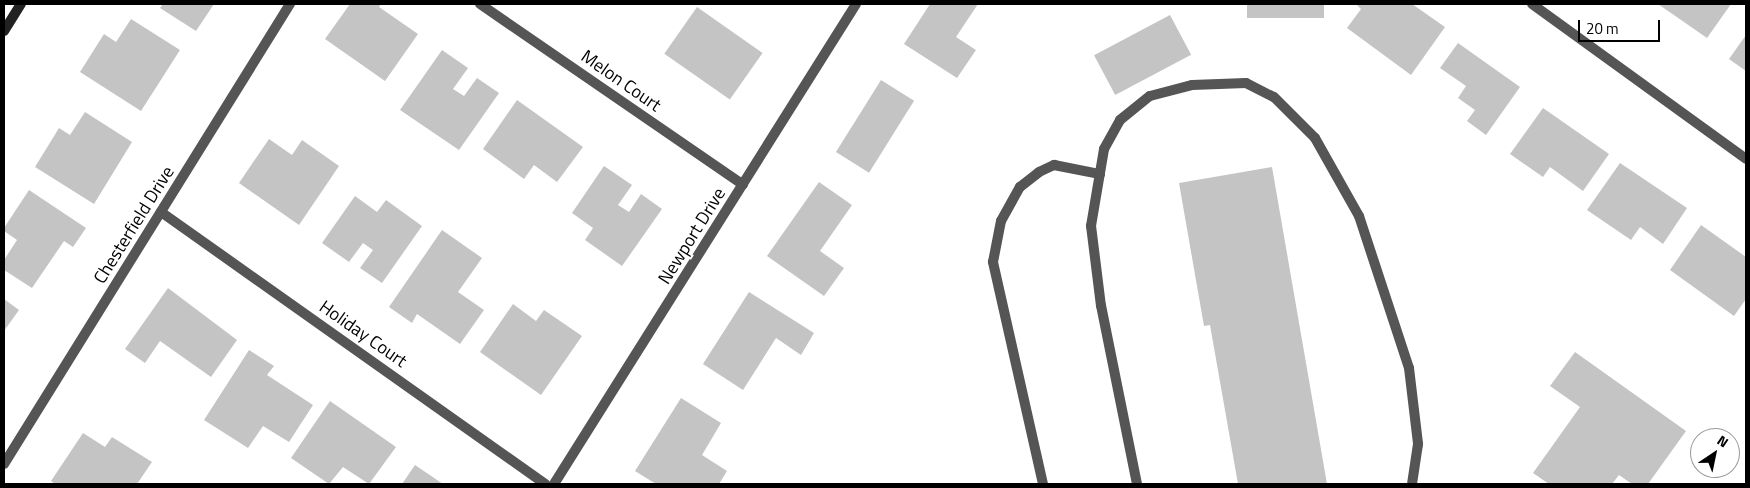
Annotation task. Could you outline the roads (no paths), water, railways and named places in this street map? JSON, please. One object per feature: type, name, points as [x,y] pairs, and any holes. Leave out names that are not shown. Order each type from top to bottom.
[{"type":"main road","points":[[4,32],[21,4]]},
{"type":"street","name":"Chesterfield Drive","points":[[4,464],[290,4]]},
{"type":"street","name":"Melon Court","points":[[480,4],[743,186]]},
{"type":"street","name":"Newport Drive","points":[[554,484],[856,4]]},
{"type":"street","points":[[1532,4],[1746,159]]},
{"type":"street","points":[[1137,484],[1101,306],[1091,226],[1104,149],[1120,120],[1150,96],[1192,85],[1246,83],[1274,97],[1315,138],[1359,216],[1409,368],[1418,444],[1412,484]]},
{"type":"street","points":[[1043,484],[993,262],[1001,221],[1020,188],[1039,172],[1054,165],[1100,174]]},
{"type":"street","name":"Holiday Court","points":[[161,212],[545,484]]}]
